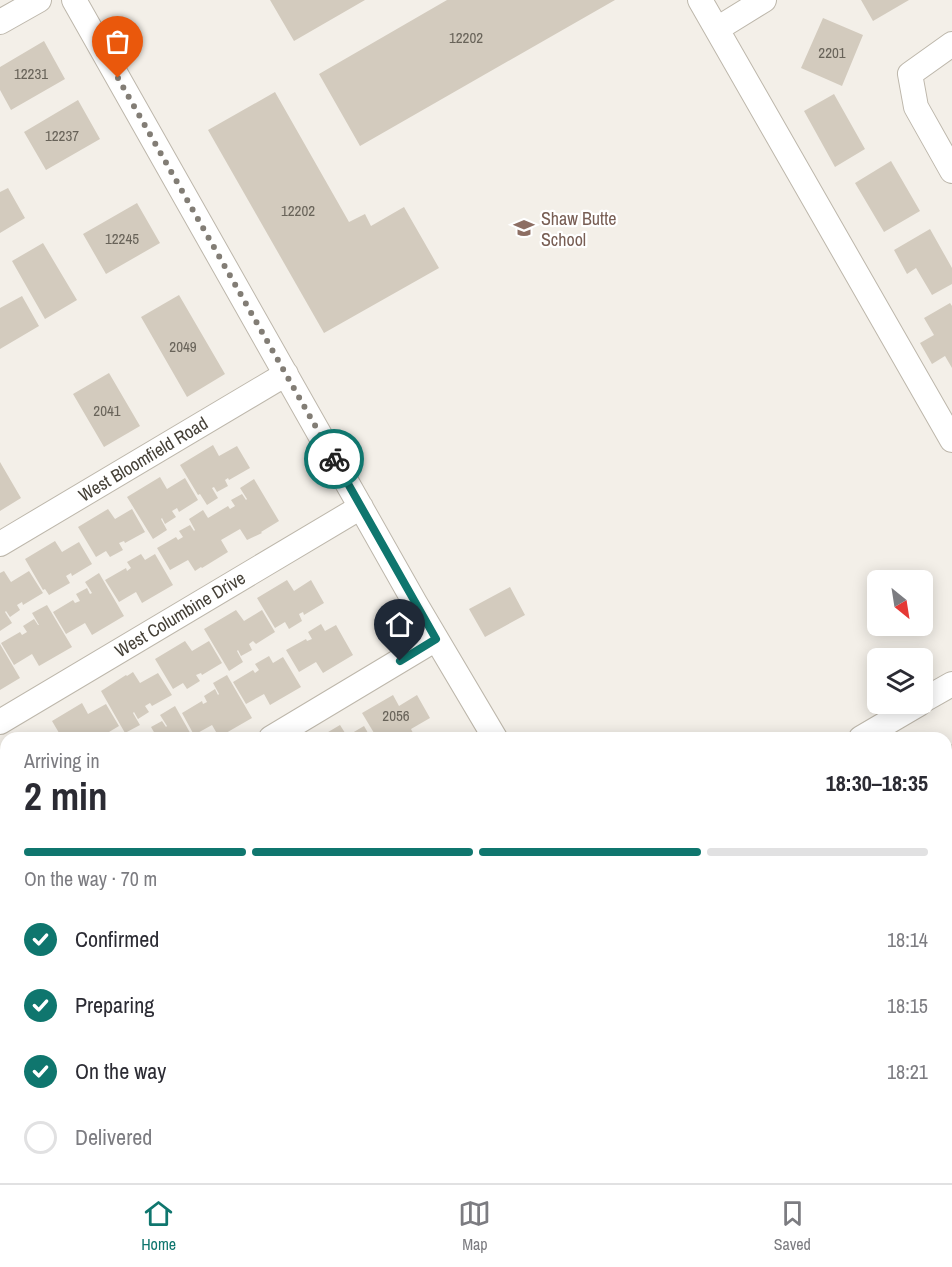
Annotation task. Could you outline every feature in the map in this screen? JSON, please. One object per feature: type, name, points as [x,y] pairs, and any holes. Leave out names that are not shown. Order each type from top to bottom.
[{"type":"street","points":[[0,22],[39,0]]},
{"type":"street","points":[[74,0],[436,639],[491,732]]},
{"type":"street","points":[[700,0],[952,440]]},
{"type":"street","points":[[717,29],[764,0]]},
{"type":"street","points":[[952,44],[910,74],[916,107],[952,171]]},
{"type":"street","name":"West Bloomfield Road","points":[[0,544],[286,374]]},
{"type":"street","name":"West Columbine Drive","points":[[0,722],[361,507]]},
{"type":"street","points":[[281,732],[436,639]]},
{"type":"street","points":[[933,695],[952,684]]},
{"type":"street","points":[[871,732],[902,714]]},
{"type":"building","points":[[270,0],[365,0],[294,41]]},
{"type":"building","points":[[447,0],[615,0],[360,146],[319,74]]},
{"type":"building","points":[[861,0],[909,0],[873,21]]},
{"type":"building","points":[[823,18],[863,35],[842,86],[801,68]]},
{"type":"building","points":[[44,41],[65,79],[11,110],[0,90],[0,67]]},
{"type":"building","points":[[275,92],[349,222],[365,214],[371,226],[404,207],[439,268],[324,333],[208,130]]},
{"type":"building","points":[[834,94],[865,149],[835,167],[804,111]]},
{"type":"building","points":[[78,100],[100,139],[46,170],[24,132]]},
{"type":"building","points":[[891,161],[920,211],[884,232],[855,183]]},
{"type":"building","points":[[8,188],[25,218],[0,233],[0,192]]},
{"type":"building","points":[[137,203],[160,243],[106,274],[83,234]]},
{"type":"building","points":[[930,229],[952,268],[952,284],[932,295],[916,268],[907,274],[894,250]]},
{"type":"building","points":[[43,243],[77,300],[45,319],[12,261]]},
{"type":"building","points":[[179,295],[225,374],[187,397],[141,317]]},
{"type":"building","points":[[22,296],[39,326],[0,349],[0,308]]},
{"type":"building","points":[[950,303],[952,306],[952,368],[945,356],[932,364],[920,343],[934,335],[924,318]]},
{"type":"building","points":[[109,373],[140,426],[104,447],[73,394]]},
{"type":"building","points":[[213,445],[219,456],[237,446],[250,468],[225,480],[228,486],[217,492],[214,487],[212,488],[218,498],[207,505],[200,494],[198,495],[180,465]]},
{"type":"building","points":[[0,462],[21,498],[0,511]]},
{"type":"building","points":[[160,477],[167,489],[185,478],[198,500],[179,512],[177,508],[172,511],[176,517],[165,524],[162,518],[167,530],[153,539],[127,497]]},
{"type":"building","points":[[254,479],[279,521],[247,540],[240,529],[221,540],[228,552],[202,568],[195,571],[188,560],[170,570],[157,548],[176,537],[178,540],[183,537],[179,531],[190,525],[194,531],[189,519],[203,510],[208,518],[228,506],[230,509],[235,506],[231,500],[242,494],[246,500],[240,488]]},
{"type":"building","points":[[108,509],[115,519],[132,509],[145,532],[125,543],[124,541],[119,543],[123,550],[110,557],[106,551],[96,557],[78,527]]},
{"type":"building","points":[[55,541],[62,552],[79,542],[92,564],[72,576],[71,573],[66,576],[70,583],[49,595],[45,589],[43,590],[25,559]]},
{"type":"building","points":[[141,554],[145,560],[155,554],[173,585],[142,603],[136,592],[119,602],[105,580],[126,568],[127,571],[131,568],[127,562]]},
{"type":"building","points":[[4,571],[11,582],[29,571],[43,593],[23,605],[22,602],[17,605],[20,610],[10,617],[6,611],[12,623],[0,631],[0,573]]},
{"type":"building","points":[[99,573],[124,616],[92,635],[85,623],[66,634],[53,612],[73,600],[75,603],[80,601],[76,594],[87,588],[90,594],[92,593],[85,582]]},
{"type":"building","points":[[287,580],[294,591],[311,580],[324,603],[304,615],[303,612],[299,614],[302,621],[289,629],[285,622],[275,628],[257,598]]},
{"type":"building","points":[[510,587],[525,615],[485,637],[469,609]]},
{"type":"building","points":[[47,605],[72,647],[39,666],[32,654],[14,665],[1,643],[20,632],[22,635],[27,632],[23,626],[34,619],[39,625],[32,613]]},
{"type":"building","points":[[236,610],[244,621],[262,610],[275,632],[256,644],[253,641],[249,644],[252,650],[241,656],[238,650],[243,662],[229,671],[204,629]]},
{"type":"building","points":[[321,624],[325,631],[336,625],[353,655],[323,673],[316,662],[299,672],[286,650],[306,639],[307,641],[312,639],[308,632]]},
{"type":"building","points":[[185,641],[192,651],[209,641],[222,663],[202,675],[201,673],[196,675],[200,681],[187,689],[183,683],[173,689],[155,659]]},
{"type":"building","points":[[0,644],[20,678],[0,690]]},
{"type":"building","points":[[269,656],[273,663],[283,657],[301,687],[270,705],[264,694],[246,704],[233,682],[253,670],[255,673],[259,670],[255,664]]},
{"type":"building","points":[[133,672],[140,683],[158,673],[172,695],[152,706],[150,703],[145,706],[149,712],[138,719],[134,712],[140,725],[124,732],[101,691]]},
{"type":"building","points":[[227,675],[252,718],[228,732],[216,732],[212,725],[199,732],[192,732],[182,713],[202,701],[203,704],[207,702],[204,696],[215,689],[218,695],[213,683]]},
{"type":"building","points":[[393,695],[399,706],[417,695],[430,718],[411,729],[412,732],[373,732],[362,713]]},
{"type":"building","points":[[82,703],[88,714],[106,704],[119,726],[109,732],[58,732],[52,721]]},
{"type":"building","points":[[175,706],[190,732],[154,732],[151,727],[162,721],[167,726],[160,715]]},
{"type":"building","points":[[340,725],[344,732],[328,732]]},
{"type":"building","points":[[364,726],[368,732],[354,732]]},
{"type":"way so far","points":[[118,78],[334,459]]},
{"type":"place","name":"Shaw Butte School","points":[[524,228]]},
{"type":"route","points":[[334,459],[436,639],[400,661]]}]
